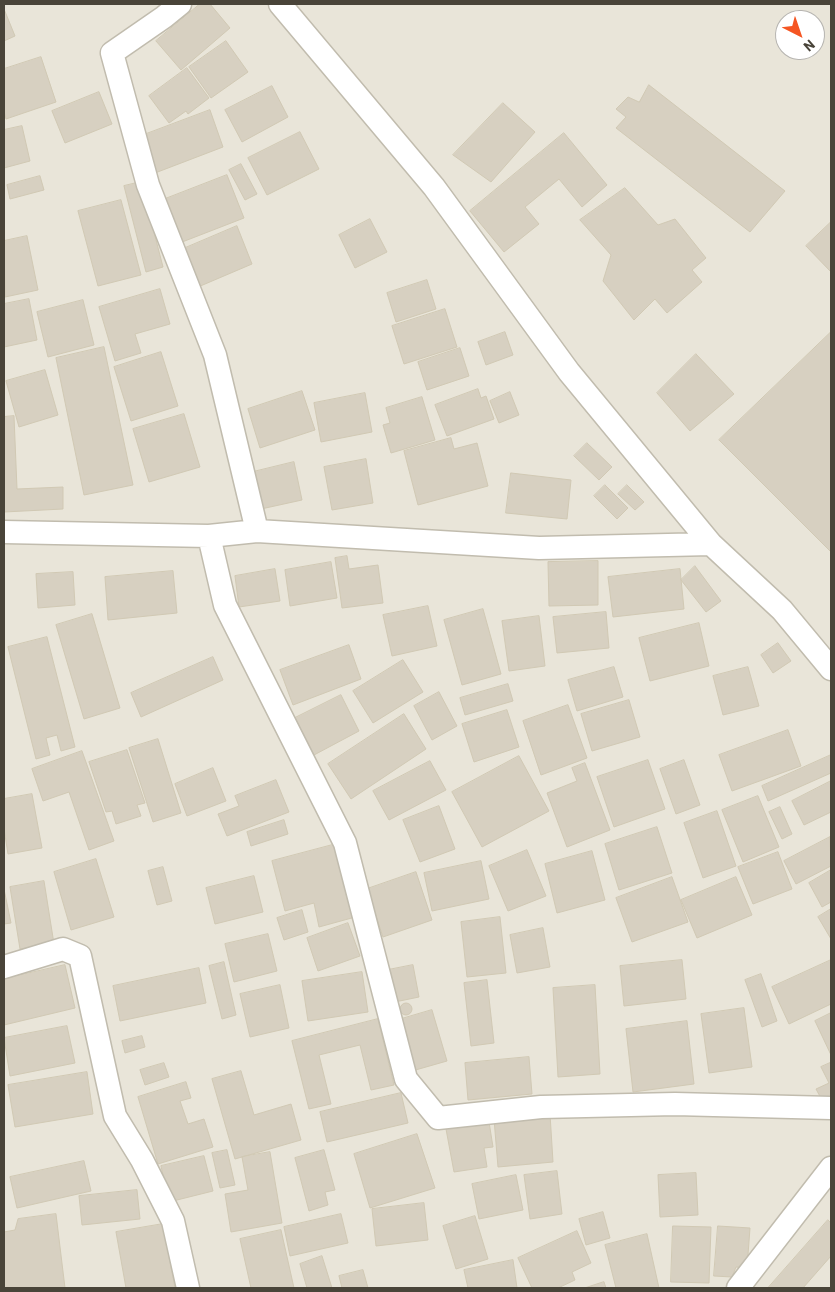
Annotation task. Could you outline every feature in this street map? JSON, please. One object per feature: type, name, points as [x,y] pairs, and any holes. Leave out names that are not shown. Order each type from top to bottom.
[{"type":"street","points":[[180,4],[112,53],[148,185],[215,355],[258,531]]},
{"type":"street","points":[[284,6],[434,187],[569,372],[711,544],[782,610],[831,669]]},
{"type":"street","points":[[4,532],[209,536],[258,531],[539,548],[711,544]]},
{"type":"street","points":[[209,536],[225,605],[345,842],[406,1078],[438,1118],[551,1107],[675,1104],[831,1108]]},
{"type":"street","points":[[4,967],[63,949],[80,956],[115,1116],[142,1160],[173,1221],[188,1288]]},
{"type":"street","points":[[738,1288],[831,1168]]},
{"type":"shaded area","points":[[4,4],[831,4],[831,1288],[4,1288]]},
{"type":"building","points":[[200,4],[210,4],[230,28],[181,70],[156,41]]},
{"type":"building","points":[[4,9],[15,36],[4,41]]},
{"type":"building","points":[[226,41],[248,72],[211,98],[189,67]]},
{"type":"building","points":[[41,57],[56,102],[6,119],[4,111],[4,69]]},
{"type":"building","points":[[187,68],[209,98],[188,114],[186,111],[169,123],[149,96]]},
{"type":"building","points":[[649,85],[785,191],[750,232],[616,128],[626,117],[616,109],[628,97],[639,102]]},
{"type":"building","points":[[272,86],[288,117],[242,142],[225,110]]},
{"type":"building","points":[[99,92],[112,124],[65,143],[52,111]]},
{"type":"building","points":[[503,103],[535,132],[491,182],[453,155]]},
{"type":"building","points":[[210,110],[223,147],[155,173],[141,136]]},
{"type":"building","points":[[22,126],[30,161],[4,168],[4,130]]},
{"type":"building","points":[[300,132],[319,169],[267,195],[248,158]]},
{"type":"building","points":[[564,133],[607,185],[582,207],[559,179],[525,207],[539,224],[504,252],[470,211]]},
{"type":"building","points":[[241,164],[257,194],[245,200],[229,170]]},
{"type":"building","points":[[227,175],[244,218],[177,244],[160,201]]},
{"type":"building","points":[[40,176],[44,190],[10,199],[7,185]]},
{"type":"building","points":[[141,182],[163,267],[146,272],[124,186]]},
{"type":"building","points":[[625,188],[658,225],[675,219],[706,258],[692,270],[702,282],[667,313],[655,299],[634,320],[603,281],[611,255],[580,220]]},
{"type":"building","points":[[121,200],[141,275],[98,286],[78,211]]},
{"type":"building","points":[[370,219],[387,252],[355,268],[339,235]]},
{"type":"building","points":[[831,222],[831,272],[806,246]]},
{"type":"building","points":[[237,226],[252,264],[198,287],[183,249]]},
{"type":"building","points":[[27,236],[38,290],[5,297],[4,241]]},
{"type":"building","points":[[427,280],[436,309],[396,322],[387,293]]},
{"type":"building","points":[[160,289],[170,324],[135,334],[141,353],[115,361],[99,307]]},
{"type":"building","points":[[29,299],[37,340],[4,347],[4,304]]},
{"type":"building","points":[[83,300],[94,345],[48,357],[37,312]]},
{"type":"building","points":[[445,309],[457,347],[404,364],[392,326]]},
{"type":"building","points":[[505,332],[513,355],[486,365],[478,342]]},
{"type":"building","points":[[831,332],[831,552],[719,440]]},
{"type":"building","points":[[104,347],[133,485],[84,495],[56,358]]},
{"type":"building","points":[[460,348],[469,376],[427,390],[418,362]]},
{"type":"building","points":[[161,352],[178,406],[131,421],[114,367]]},
{"type":"building","points":[[696,354],[734,394],[690,431],[657,393]]},
{"type":"building","points":[[45,370],[58,415],[19,427],[6,381]]},
{"type":"building","points":[[478,389],[481,398],[486,396],[494,419],[447,436],[435,405]]},
{"type":"building","points":[[302,391],[315,430],[260,448],[248,409]]},
{"type":"building","points":[[510,392],[519,415],[499,423],[490,401]]},
{"type":"building","points":[[365,393],[372,432],[321,442],[314,403]]},
{"type":"building","points":[[422,397],[435,440],[391,453],[383,425],[390,423],[386,408]]},
{"type":"building","points":[[184,414],[200,467],[149,482],[133,429]]},
{"type":"building","points":[[14,416],[17,489],[63,487],[63,509],[4,512],[4,417]]},
{"type":"building","points":[[451,438],[454,449],[477,443],[488,486],[418,505],[404,451]]},
{"type":"building","points":[[587,443],[612,467],[599,480],[574,456]]},
{"type":"building","points":[[366,459],[373,503],[332,510],[324,467]]},
{"type":"building","points":[[294,462],[302,500],[261,509],[253,472]]},
{"type":"building","points":[[511,473],[571,480],[567,519],[506,513]]},
{"type":"building","points":[[605,485],[628,508],[617,519],[594,496]]},
{"type":"building","points":[[627,485],[644,502],[635,510],[618,494]]},
{"type":"building","points":[[347,556],[349,569],[378,565],[383,603],[342,608],[335,558]]},
{"type":"building","points":[[598,561],[598,605],[549,606],[548,562]]},
{"type":"building","points":[[331,562],[337,598],[290,606],[285,570]]},
{"type":"building","points":[[695,566],[721,601],[706,612],[681,580]]},
{"type":"building","points":[[275,569],[280,601],[239,607],[235,576]]},
{"type":"building","points":[[680,569],[684,609],[613,617],[608,577]]},
{"type":"building","points":[[173,571],[177,613],[108,620],[105,577]]},
{"type":"building","points":[[73,572],[75,605],[38,608],[36,574]]},
{"type":"building","points":[[428,606],[437,646],[392,656],[383,615]]},
{"type":"building","points":[[483,609],[501,674],[462,685],[444,620]]},
{"type":"building","points":[[606,612],[609,648],[557,653],[553,617]]},
{"type":"building","points":[[92,614],[120,708],[84,719],[56,625]]},
{"type":"building","points":[[539,616],[545,666],[509,671],[502,621]]},
{"type":"building","points":[[699,623],[709,666],[650,681],[639,638]]},
{"type":"building","points":[[47,637],[75,747],[61,751],[57,735],[46,738],[50,755],[36,759],[8,647]]},
{"type":"building","points":[[778,643],[791,661],[773,673],[761,655]]},
{"type":"building","points":[[349,645],[361,679],[293,705],[280,670]]},
{"type":"building","points":[[213,657],[223,680],[141,717],[131,693]]},
{"type":"building","points":[[403,660],[423,692],[373,723],[353,691]]},
{"type":"building","points":[[614,667],[623,697],[577,711],[568,680]]},
{"type":"building","points":[[748,667],[759,706],[723,715],[713,676]]},
{"type":"building","points":[[508,684],[513,701],[465,715],[460,698]]},
{"type":"building","points":[[439,692],[457,726],[432,740],[414,706]]},
{"type":"building","points":[[341,695],[359,731],[314,755],[295,718]]},
{"type":"building","points":[[629,700],[640,737],[592,751],[581,714]]},
{"type":"building","points":[[568,705],[587,758],[541,775],[523,721]]},
{"type":"building","points":[[507,710],[519,747],[474,762],[462,724]]},
{"type":"building","points":[[404,714],[426,749],[351,799],[328,764]]},
{"type":"building","points":[[788,730],[801,766],[732,791],[719,755]]},
{"type":"building","points":[[158,739],[181,813],[153,822],[129,748]]},
{"type":"building","points":[[127,750],[145,803],[137,805],[141,816],[116,824],[112,811],[106,812],[89,762]]},
{"type":"building","points":[[82,751],[114,841],[89,850],[69,792],[43,801],[32,769]]},
{"type":"building","points":[[831,755],[831,773],[768,801],[762,786]]},
{"type":"building","points":[[519,756],[549,811],[482,847],[452,792]]},
{"type":"building","points":[[648,760],[665,809],[614,827],[597,777]]},
{"type":"building","points":[[684,760],[700,805],[676,814],[660,769]]},
{"type":"building","points":[[430,761],[446,790],[389,820],[373,791]]},
{"type":"building","points":[[585,763],[610,830],[567,847],[547,793],[577,781],[572,768]]},
{"type":"building","points":[[213,768],[226,801],[187,816],[175,784]]},
{"type":"building","points":[[276,780],[289,812],[227,836],[218,814],[239,806],[235,796]]},
{"type":"building","points":[[831,781],[831,812],[804,825],[792,801]]},
{"type":"building","points":[[32,794],[42,848],[8,854],[4,829],[4,799]]},
{"type":"building","points":[[758,796],[779,847],[743,862],[722,810]]},
{"type":"building","points":[[439,806],[455,849],[420,862],[403,820]]},
{"type":"building","points":[[780,807],[792,834],[782,839],[769,812]]},
{"type":"building","points":[[717,811],[736,866],[703,878],[684,823]]},
{"type":"building","points":[[284,820],[288,834],[251,846],[247,832]]},
{"type":"building","points":[[657,827],[672,873],[619,890],[605,844]]},
{"type":"building","points":[[830,837],[831,866],[796,884],[784,861]]},
{"type":"building","points":[[340,843],[359,916],[319,927],[314,903],[285,911],[272,861]]},
{"type":"building","points":[[527,850],[546,896],[508,911],[489,866]]},
{"type":"building","points":[[592,851],[605,900],[557,913],[545,864]]},
{"type":"building","points":[[778,852],[792,889],[753,904],[738,867]]},
{"type":"building","points":[[96,859],[114,917],[71,930],[54,872]]},
{"type":"building","points":[[481,861],[489,899],[432,911],[424,873]]},
{"type":"building","points":[[163,867],[172,901],[157,905],[148,871]]},
{"type":"building","points":[[831,870],[831,902],[822,907],[809,883]]},
{"type":"building","points":[[416,872],[432,920],[383,937],[367,889]]},
{"type":"building","points":[[254,876],[263,912],[215,924],[206,888]]},
{"type":"building","points":[[672,877],[688,922],[632,942],[616,898]]},
{"type":"building","points":[[736,877],[752,915],[697,938],[681,900]]},
{"type":"building","points":[[44,881],[54,944],[20,949],[10,887]]},
{"type":"building","points":[[4,889],[11,923],[4,924]]},
{"type":"building","points":[[831,909],[831,939],[818,917]]},
{"type":"building","points":[[302,910],[308,932],[284,940],[277,918]]},
{"type":"building","points":[[500,917],[506,973],[467,977],[461,922]]},
{"type":"building","points":[[348,923],[360,956],[318,971],[307,938]]},
{"type":"building","points":[[543,928],[550,967],[517,973],[510,935]]},
{"type":"building","points":[[268,934],[277,971],[234,982],[225,944]]},
{"type":"building","points":[[682,960],[686,999],[624,1006],[620,966]]},
{"type":"building","points":[[831,960],[831,1004],[789,1024],[772,987]]},
{"type":"building","points":[[224,962],[236,1015],[222,1019],[209,966]]},
{"type":"building","points":[[65,965],[75,1008],[4,1025],[4,979]]},
{"type":"building","points":[[413,965],[419,997],[390,1003],[383,971]]},
{"type":"building","points":[[199,968],[206,1003],[120,1021],[113,986]]},
{"type":"building","points":[[362,972],[368,1012],[308,1021],[302,981]]},
{"type":"building","points":[[761,974],[777,1021],[762,1027],[745,980]]},
{"type":"building","points":[[487,980],[494,1043],[471,1046],[464,983]]},
{"type":"building","points":[[280,985],[289,1028],[250,1037],[240,994]]},
{"type":"building","points":[[595,985],[600,1074],[558,1077],[553,988]]},
{"type":"building","points":[[404,1003],[408,1003],[412,1009],[408,1015],[404,1015],[400,1011],[400,1007]]},
{"type":"building","points":[[744,1008],[752,1067],[709,1073],[701,1014]]},
{"type":"building","points":[[432,1010],[447,1061],[412,1071],[398,1020]]},
{"type":"building","points":[[831,1013],[831,1055],[815,1021]]},
{"type":"building","points":[[378,1019],[394,1085],[371,1090],[360,1045],[319,1055],[331,1104],[309,1109],[292,1041]]},
{"type":"building","points":[[687,1021],[694,1084],[633,1092],[626,1029]]},
{"type":"building","points":[[67,1026],[75,1063],[10,1076],[4,1038]]},
{"type":"building","points":[[142,1036],[145,1047],[125,1053],[122,1041]]},
{"type":"building","points":[[529,1057],[532,1094],[468,1100],[465,1063]]},
{"type":"building","points":[[164,1063],[169,1077],[145,1085],[140,1070]]},
{"type":"building","points":[[830,1063],[831,1098],[823,1102],[816,1089],[829,1083],[821,1067]]},
{"type":"building","points":[[241,1071],[254,1115],[291,1104],[301,1140],[235,1159],[212,1079]]},
{"type":"building","points":[[87,1072],[93,1114],[15,1127],[8,1085]]},
{"type":"building","points":[[186,1082],[191,1098],[180,1101],[188,1124],[204,1119],[213,1147],[158,1164],[138,1097]]},
{"type":"building","points":[[401,1093],[408,1123],[327,1142],[320,1112]]},
{"type":"building","points":[[550,1114],[553,1162],[498,1167],[494,1119]]},
{"type":"building","points":[[489,1122],[493,1147],[484,1148],[487,1167],[454,1172],[446,1129]]},
{"type":"building","points":[[417,1134],[435,1188],[370,1208],[354,1154]]},
{"type":"building","points":[[227,1150],[235,1185],[220,1188],[212,1153]]},
{"type":"building","points":[[324,1150],[335,1190],[325,1192],[328,1205],[309,1211],[295,1158]]},
{"type":"building","points":[[270,1152],[282,1223],[231,1232],[225,1194],[248,1190],[242,1157]]},
{"type":"building","points":[[204,1156],[213,1191],[169,1202],[161,1166]]},
{"type":"building","points":[[84,1161],[91,1191],[17,1208],[10,1177]]},
{"type":"building","points":[[557,1171],[562,1214],[530,1219],[524,1175]]},
{"type":"building","points":[[696,1173],[698,1215],[660,1217],[658,1175]]},
{"type":"building","points":[[516,1175],[523,1210],[479,1219],[472,1184]]},
{"type":"building","points":[[137,1190],[140,1219],[82,1225],[79,1196]]},
{"type":"building","points":[[424,1203],[428,1240],[376,1246],[372,1209]]},
{"type":"building","points":[[603,1212],[610,1238],[586,1245],[579,1219]]},
{"type":"building","points":[[56,1214],[65,1288],[4,1288],[4,1232],[15,1230],[18,1219]]},
{"type":"building","points":[[341,1214],[348,1243],[290,1256],[284,1227]]},
{"type":"building","points":[[475,1216],[488,1259],[456,1269],[443,1226]]},
{"type":"building","points":[[828,1220],[831,1223],[831,1256],[803,1288],[768,1288]]},
{"type":"building","points":[[163,1224],[175,1288],[126,1288],[116,1232]]},
{"type":"building","points":[[673,1226],[711,1227],[709,1283],[671,1282]]},
{"type":"building","points":[[718,1226],[750,1228],[747,1268],[736,1267],[732,1277],[714,1276]]},
{"type":"building","points":[[281,1230],[294,1288],[251,1288],[240,1239]]},
{"type":"building","points":[[577,1231],[591,1263],[572,1272],[575,1280],[558,1288],[532,1288],[518,1258]]},
{"type":"building","points":[[647,1234],[659,1288],[616,1288],[605,1245]]},
{"type":"building","points":[[322,1256],[332,1288],[307,1288],[300,1264]]},
{"type":"building","points":[[513,1260],[517,1288],[468,1288],[464,1270]]},
{"type":"building","points":[[363,1270],[368,1288],[342,1288],[339,1276]]},
{"type":"building","points":[[604,1282],[606,1288],[585,1288]]}]
